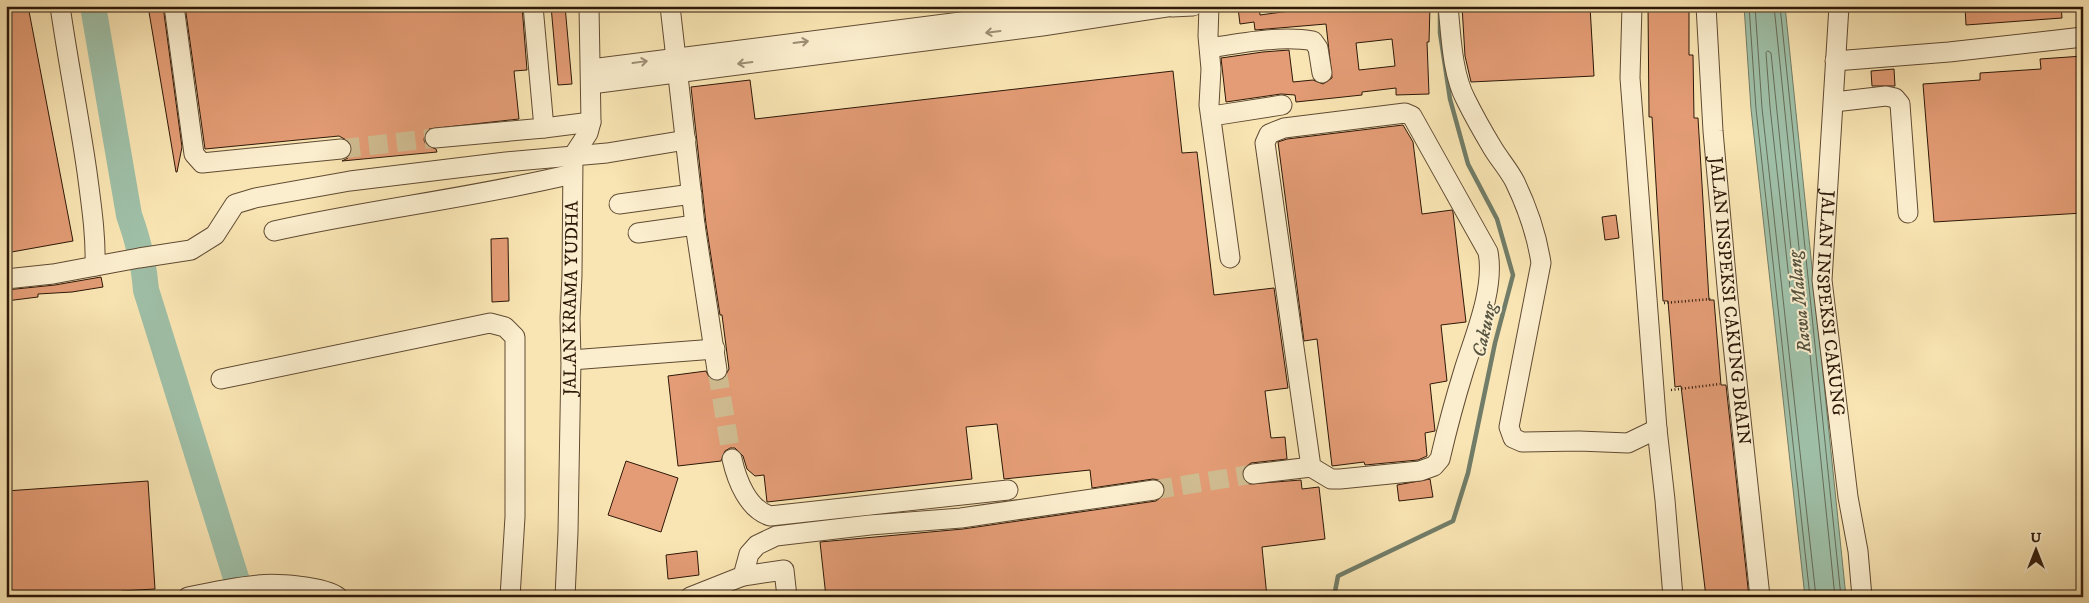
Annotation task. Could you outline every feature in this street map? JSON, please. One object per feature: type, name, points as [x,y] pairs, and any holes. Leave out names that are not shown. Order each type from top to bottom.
[{"type":"street","points":[[60,6],[78,106],[98,266]]},
{"type":"street","points":[[174,6],[192,147],[194,154],[202,162],[341,149]]},
{"type":"street","points":[[533,6],[544,128]]},
{"type":"street","points":[[572,165],[588,133],[591,122],[590,6]]},
{"type":"street","points":[[670,6],[704,290],[717,370]]},
{"type":"street","points":[[591,77],[1040,15],[1088,6]]},
{"type":"street","points":[[1040,15],[1193,6]]},
{"type":"street","points":[[1209,6],[1210,105],[1230,258]]},
{"type":"street","points":[[1448,6],[1451,40],[1460,86],[1465,100],[1515,182],[1526,208],[1541,263],[1509,426],[1511,434],[1513,438],[1522,442],[1578,440],[1628,444],[1657,429]]},
{"type":"street","points":[[1632,6],[1630,78],[1657,429],[1673,597]]},
{"type":"street","name":"JALAN INSPEKSI CAKUNG DRAIN","points":[[1706,6],[1713,131],[1728,298],[1760,597]]},
{"type":"street","name":"JALAN INSPEKSI CAKUNG","points":[[1838,6],[1834,102],[1822,280],[1848,497],[1858,551],[1862,597]]},
{"type":"street","points":[[1835,61],[1949,52],[2083,37]]},
{"type":"street","points":[[1210,48],[1241,43],[1303,39],[1313,41],[1318,48],[1322,72]]},
{"type":"street","points":[[1834,102],[1886,96],[1895,98],[1900,104],[1908,213]]},
{"type":"street","points":[[1212,116],[1282,105]]},
{"type":"street","points":[[1253,474],[1311,466],[1331,479],[1420,471],[1434,466],[1440,459],[1482,312],[1490,268],[1488,252],[1412,116],[1405,113],[1284,128],[1269,134],[1265,143],[1311,466]]},
{"type":"street","points":[[435,138],[591,122]]},
{"type":"street","points":[[274,231],[329,219],[438,201],[607,154],[686,140]]},
{"type":"street","points":[[6,280],[191,250],[215,235],[235,204],[255,198],[350,181],[506,162],[572,165]]},
{"type":"street","name":"JALAN KRAMA YUDHA","points":[[565,597],[572,360],[570,318],[572,165]]},
{"type":"street","points":[[619,204],[692,194]]},
{"type":"street","points":[[638,233],[696,225]]},
{"type":"street","points":[[221,379],[490,323],[506,327],[515,338],[515,517],[510,597]]},
{"type":"street","points":[[572,360],[715,349]]},
{"type":"street","points":[[732,459],[735,471],[752,505],[761,513],[770,516],[1008,490]]},
{"type":"street","points":[[743,576],[749,554],[757,545],[776,536],[870,525],[961,518],[1154,490]]},
{"type":"street","points":[[690,597],[743,576],[784,570],[787,597]]},
{"type":"street","points":[[191,596],[259,584],[305,587],[333,593],[338,597]]},
{"type":"path","points":[[1648,304],[1728,298]]},
{"type":"path","points":[[1654,392],[1736,382]]},
{"type":"water","name":"Rawa Malang","points":[[1744,6],[1785,6],[1846,597],[1805,597],[1751,109]]},
{"type":"building","points":[[6,6],[28,6],[73,241],[6,253]]},
{"type":"building","points":[[148,6],[163,6],[182,147],[177,172],[176,172]]},
{"type":"building","points":[[185,6],[522,6],[527,70],[514,71],[519,119],[429,129],[425,134],[424,140],[426,145],[436,149],[437,152],[342,161],[348,158],[352,148],[350,142],[339,136],[205,149]]},
{"type":"building","points":[[551,6],[565,6],[572,84],[558,85]]},
{"type":"building","points":[[1259,6],[1260,15],[1297,10],[1296,6],[1430,6],[1429,42],[1427,42],[1429,94],[1396,95],[1396,88],[1362,92],[1362,95],[1296,102],[1295,95],[1281,94],[1226,102],[1221,58],[1289,50],[1293,82],[1313,80],[1323,84],[1332,78],[1326,24],[1255,30],[1254,22],[1240,24],[1238,8]],"holes":[[[1392,39],[1395,66],[1359,70],[1356,43]]]},
{"type":"building","points":[[1462,6],[1590,6],[1594,76],[1471,82],[1465,56]]},
{"type":"building","points":[[1648,6],[1689,6],[1689,55],[1693,55],[1694,118],[1698,118],[1709,300],[1714,300],[1721,385],[1726,385],[1749,597],[1706,597],[1681,386],[1675,387],[1668,301],[1663,301],[1652,117],[1649,117]]},
{"type":"building","points":[[1965,6],[2061,6],[2062,18],[1966,25]]},
{"type":"building","points":[[2083,56],[2083,213],[1934,222],[1923,84],[1980,80],[1980,73],[2041,69],[2040,59]]},
{"type":"building","points":[[1894,69],[1895,86],[1872,86],[1871,71]]},
{"type":"building","points":[[1173,71],[1182,153],[1197,152],[1214,295],[1274,288],[1288,388],[1265,391],[1271,438],[1285,437],[1287,459],[1251,463],[1243,469],[1242,476],[1244,481],[1249,484],[1301,480],[1302,489],[1319,487],[1325,539],[1262,547],[1267,597],[826,597],[820,542],[963,529],[1156,501],[1164,495],[1163,483],[1153,479],[1092,488],[1090,470],[1004,479],[997,424],[966,427],[972,479],[767,502],[764,475],[755,476],[747,469],[743,456],[735,448],[725,451],[721,461],[678,466],[668,376],[706,371],[709,377],[718,381],[724,378],[729,369],[722,315],[720,315],[706,224],[691,87],[750,80],[755,119]]},
{"type":"building","points":[[1403,125],[1413,142],[1422,214],[1452,210],[1453,212],[1466,322],[1441,325],[1447,381],[1430,384],[1435,431],[1425,433],[1427,456],[1418,460],[1365,465],[1364,462],[1332,466],[1317,339],[1304,341],[1278,142],[1287,139]]},
{"type":"building","points":[[1616,215],[1619,238],[1605,240],[1602,217]]},
{"type":"building","points":[[508,238],[509,301],[492,302],[491,239]]},
{"type":"building","points":[[101,277],[103,287],[72,292],[38,294],[38,297],[6,301],[6,290],[55,285]]},
{"type":"building","points":[[626,461],[678,478],[661,532],[608,515]]},
{"type":"building","points":[[1430,479],[1433,497],[1399,501],[1397,485]]},
{"type":"building","points":[[148,481],[155,589],[121,591],[121,597],[6,597],[6,491]]},
{"type":"building","points":[[697,551],[699,575],[668,579],[666,555]]},
{"type":"waterway","points":[[93,6],[129,215],[140,252],[146,290],[242,597]]},
{"type":"waterway","name":"Cakung","points":[[1334,597],[1338,576],[1453,521],[1468,473],[1495,343],[1513,275],[1497,219],[1468,164],[1450,99],[1440,33],[1440,13]]},
{"type":"tunnel","points":[[341,149],[435,138]]},
{"type":"tunnel","points":[[717,370],[732,459]]},
{"type":"tunnel","points":[[1154,490],[1253,474]]}]
